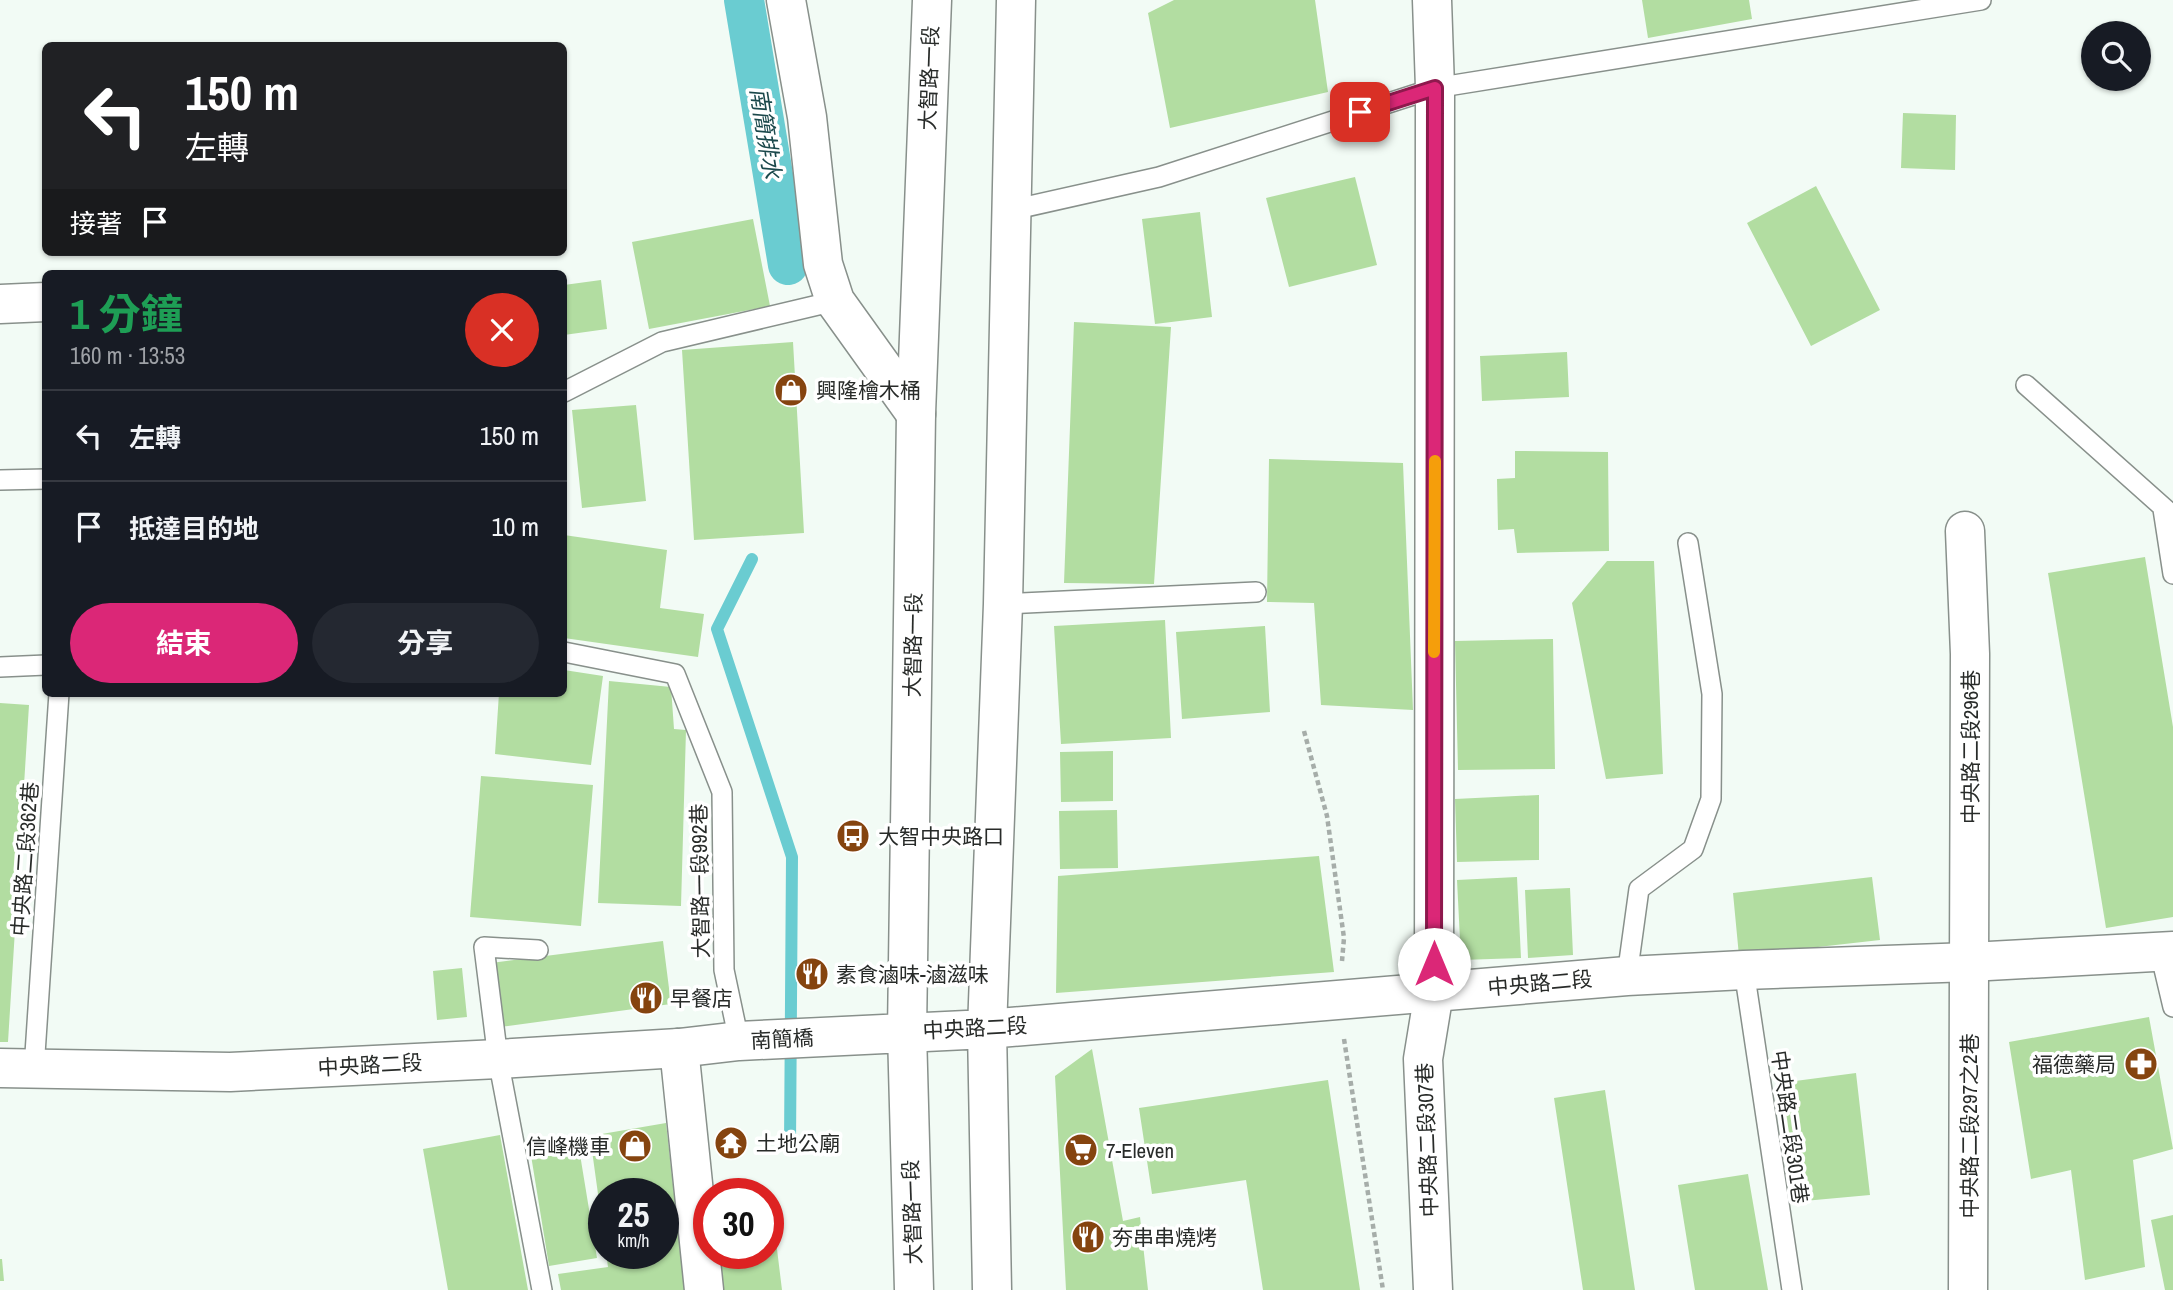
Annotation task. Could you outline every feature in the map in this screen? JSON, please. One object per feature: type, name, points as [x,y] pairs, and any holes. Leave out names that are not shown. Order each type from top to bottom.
[{"type":"street","points":[[786,0],[807,117],[822,264],[835,301],[916,414]]},
{"type":"street","name":"大智路一段","points":[[914,1290],[906,1032],[916,414],[932,0]]},
{"type":"street","points":[[992,1290],[987,1029],[1003,604],[1016,0]]},
{"type":"street","name":"中央路二段307巷","points":[[1433,0],[1434,992],[1423,1059],[1433,1290]]},
{"type":"street","points":[[0,304],[42,302]]},
{"type":"street","name":"中央路二段296巷","points":[[1965,531],[1970,654],[1970,962]]},
{"type":"street","name":"中央路二段","points":[[825,1037],[987,1029],[1627,976],[2166,952]]},
{"type":"street","name":"中央路二段297之2巷","points":[[1968,1290],[1970,962]]},
{"type":"street","name":"南簡橋","points":[[739,1041],[825,1037]]},
{"type":"street","name":"中央路二段","points":[[17,1068],[230,1072],[679,1048],[739,1041]]},
{"type":"street","points":[[679,1048],[704,1290]]},
{"type":"lane","points":[[1012,210],[1159,177],[1435,88],[1981,0]]},
{"type":"lane","points":[[567,390],[662,342],[835,301]]},
{"type":"lane","points":[[2026,385],[2168,512],[2173,574]]},
{"type":"lane","points":[[0,480],[42,479]]},
{"type":"lane","points":[[1627,976],[1639,888],[1693,849],[1711,799],[1712,694],[1688,543]]},
{"type":"lane","points":[[1003,604],[1256,592]]},
{"type":"lane","name":"大智路一段992巷","points":[[567,653],[675,674],[722,792],[724,970],[739,1041]]},
{"type":"lane","points":[[0,667],[42,665]]},
{"type":"lane","name":"中央路二段362巷","points":[[17,1068],[59,697]]},
{"type":"lane","points":[[538,950],[484,947],[498,1059],[542,1290]]},
{"type":"lane","points":[[2166,952],[2173,1007]]},
{"type":"lane","name":"中央路二段301巷","points":[[1744,970],[1792,1290]]},
{"type":"path","points":[[1304,731],[1327,816],[1344,938],[1339,1001],[1383,1290]]},
{"type":"building","points":[[1174,0],[1315,0],[1328,92],[1170,128],[1148,13]]},
{"type":"building","points":[[1642,0],[1749,0],[1752,19],[1648,38]]},
{"type":"building","points":[[1903,113],[1956,115],[1955,170],[1901,168]]},
{"type":"building","points":[[1355,177],[1377,265],[1289,287],[1266,198]]},
{"type":"building","points":[[1816,186],[1880,310],[1811,346],[1747,223]]},
{"type":"building","points":[[1200,212],[1212,317],[1155,324],[1142,219]]},
{"type":"building","points":[[753,219],[770,306],[649,329],[632,242]]},
{"type":"building","points":[[601,280],[607,329],[567,335],[567,285]]},
{"type":"building","points":[[1074,322],[1171,327],[1154,584],[1064,583]]},
{"type":"building","points":[[793,342],[804,533],[694,540],[682,350]]},
{"type":"building","points":[[1567,352],[1569,397],[1482,401],[1480,356]]},
{"type":"building","points":[[636,405],[646,501],[582,508],[572,410]]},
{"type":"building","points":[[1515,451],[1608,452],[1609,551],[1517,553],[1514,529],[1498,530],[1497,479],[1515,478]]},
{"type":"building","points":[[1269,459],[1403,463],[1413,710],[1321,705],[1314,603],[1267,602]]},
{"type":"building","points":[[567,535],[667,550],[660,608],[704,614],[698,657],[567,638]]},
{"type":"building","points":[[2145,557],[2173,727],[2173,917],[2106,928],[2048,573]]},
{"type":"building","points":[[1607,561],[1654,561],[1663,774],[1606,779],[1572,603]]},
{"type":"building","points":[[1165,620],[1171,738],[1061,744],[1054,626]]},
{"type":"building","points":[[1265,626],[1270,712],[1182,719],[1176,632]]},
{"type":"building","points":[[1553,639],[1555,769],[1458,770],[1455,641]]},
{"type":"building","points":[[567,670],[603,676],[591,765],[495,754],[499,697],[567,697]]},
{"type":"building","points":[[609,681],[671,687],[674,729],[686,730],[681,906],[598,903]]},
{"type":"building","points":[[0,703],[29,705],[8,1042],[0,1042]]},
{"type":"building","points":[[1113,751],[1113,801],[1061,802],[1060,752]]},
{"type":"building","points":[[481,776],[593,785],[581,926],[470,917]]},
{"type":"building","points":[[1539,795],[1539,860],[1457,862],[1455,799]]},
{"type":"building","points":[[1117,810],[1118,868],[1060,869],[1059,811]]},
{"type":"building","points":[[1319,856],[1334,972],[1056,993],[1058,876]]},
{"type":"building","points":[[1517,877],[1521,958],[1461,960],[1457,880]]},
{"type":"building","points":[[1872,877],[1880,940],[1739,956],[1733,893]]},
{"type":"building","points":[[1570,888],[1573,955],[1528,958],[1525,890]]},
{"type":"building","points":[[663,941],[671,1004],[500,1027],[491,963]]},
{"type":"building","points":[[462,968],[467,1017],[437,1020],[433,971]]},
{"type":"building","points":[[2149,1017],[2173,1149],[2133,1160],[2145,1267],[2085,1280],[2071,1170],[2031,1179],[2009,1042]]},
{"type":"building","points":[[1092,1049],[1123,1221],[1140,1217],[1148,1290],[1066,1290],[1055,1076]]},
{"type":"building","points":[[1856,1073],[1870,1195],[1793,1202],[1780,1083]]},
{"type":"building","points":[[1328,1080],[1360,1290],[1263,1290],[1246,1180],[1152,1194],[1139,1108]]},
{"type":"building","points":[[1605,1090],[1635,1290],[1583,1290],[1554,1098]]},
{"type":"building","points":[[666,1123],[672,1178],[596,1178],[590,1136]]},
{"type":"building","points":[[500,1135],[528,1290],[448,1290],[423,1149]]},
{"type":"building","points":[[577,1136],[588,1203],[588,1260],[549,1266],[529,1143]]},
{"type":"building","points":[[1748,1174],[1768,1290],[1695,1290],[1678,1185]]},
{"type":"building","points":[[2173,1215],[2173,1290],[2165,1290],[2151,1220]]},
{"type":"building","points":[[679,1237],[685,1290],[561,1290],[558,1274],[594,1269],[679,1269]]},
{"type":"building","points":[[2,1259],[4,1281],[0,1281]]},
{"type":"building","points":[[719,1269],[779,1269],[782,1290],[721,1290]]},
{"type":"waterway","name":"南簡排水","points":[[744,0],[788,265]]},
{"type":"waterway","points":[[752,559],[717,629],[792,857],[790,1146]]},
{"type":"slow traffic","points":[[1434,652],[1435,461]]},
{"type":"place","name":"興隆檜木桶","points":[[791,390]]},
{"type":"place","name":"大智中央路口","points":[[853,836]]},
{"type":"place","name":"素食滷味-滷滋味","points":[[812,974]]},
{"type":"place","name":"早餐店","points":[[646,998]]},
{"type":"place","name":"福德藥局","points":[[2141,1064]]},
{"type":"place","name":"土地公廟","points":[[731,1143]]},
{"type":"place","name":"信峰機車","points":[[635,1146]]},
{"type":"place","name":"7-Eleven","points":[[1081,1150]]},
{"type":"place","name":"夯串串燒烤","points":[[1088,1237]]},
{"type":"route","points":[[1360,112],[1435,88],[1434,964]]}]
